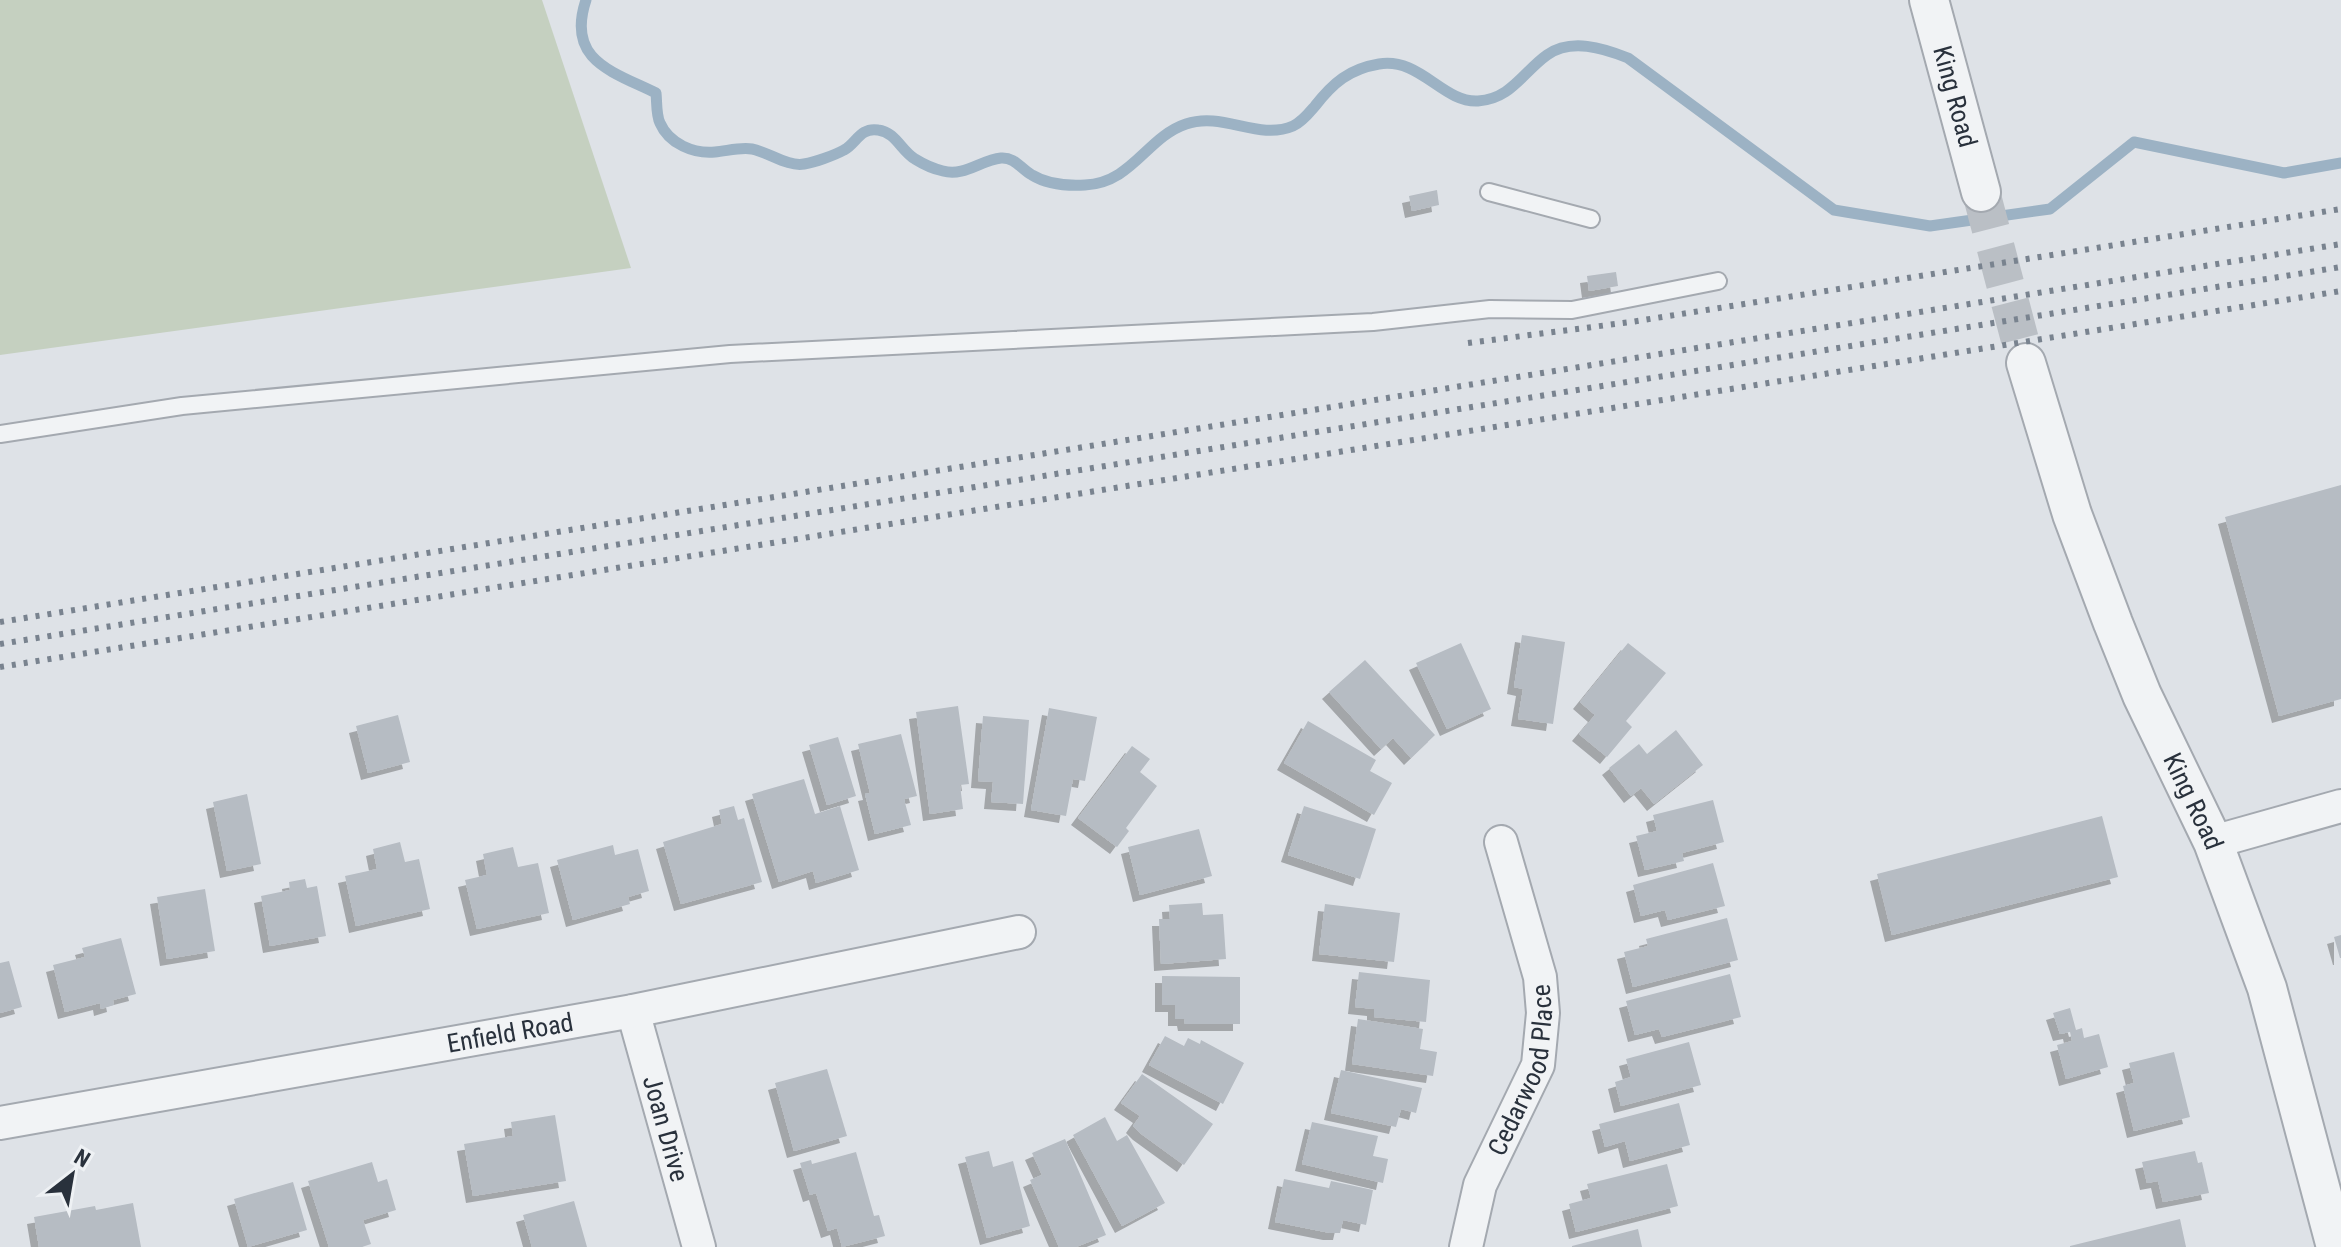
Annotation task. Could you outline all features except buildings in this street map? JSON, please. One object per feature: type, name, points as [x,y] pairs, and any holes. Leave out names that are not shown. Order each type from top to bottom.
[{"type":"street","name":"King Road","points":[[1929,0],[1981,192]]},
{"type":"street","name":"King Road","points":[[2026,363],[2072,514],[2136,681],[2213,842],[2267,988],[2330,1184],[2336,1247]]},
{"type":"street","points":[[2213,842],[2341,806]]},
{"type":"street","name":"Cedarwood Place","points":[[1466,1247],[1480,1185],[1538,1065],[1543,1013],[1540,977],[1501,842]]},
{"type":"street","name":"Enfield Road","points":[[0,1123],[633,1011],[1019,932]]},
{"type":"street","name":"Joan Drive","points":[[633,1011],[699,1247]]},
{"type":"lane","points":[[1489,192],[1591,219]]},
{"type":"lane","points":[[0,434],[182,406],[730,354],[1373,322],[1490,309],[1572,310],[1718,281]]},
{"type":"green space","points":[[0,0],[542,0],[631,268],[0,355]]},
{"type":"waterway","points":[[586,0],[581,20],[587,50],[609,70],[656,93],[660,123],[669,137],[691,149],[707,152],[752,149],[798,164],[835,154],[848,147],[862,133],[878,130],[894,138],[910,156],[940,170],[958,172],[1006,158],[1044,181],[1085,185],[1115,176],[1172,130],[1186,124],[1213,121],[1267,130],[1293,126],[1335,84],[1350,73],[1368,66],[1394,64],[1407,67],[1454,95],[1478,101],[1508,90],[1547,55],[1577,46],[1598,48],[1628,58],[1834,210],[1930,226],[2050,209],[2134,142],[2284,173],[2341,163]]},
{"type":"tunnel","points":[[1981,192],[2026,363]]},
{"type":"railway","points":[[1468,343],[1631,322],[2341,209]]},
{"type":"railway","points":[[0,622],[2341,244]]},
{"type":"railway","points":[[0,644],[2341,267]]},
{"type":"railway","points":[[0,667],[2341,291]]}]
